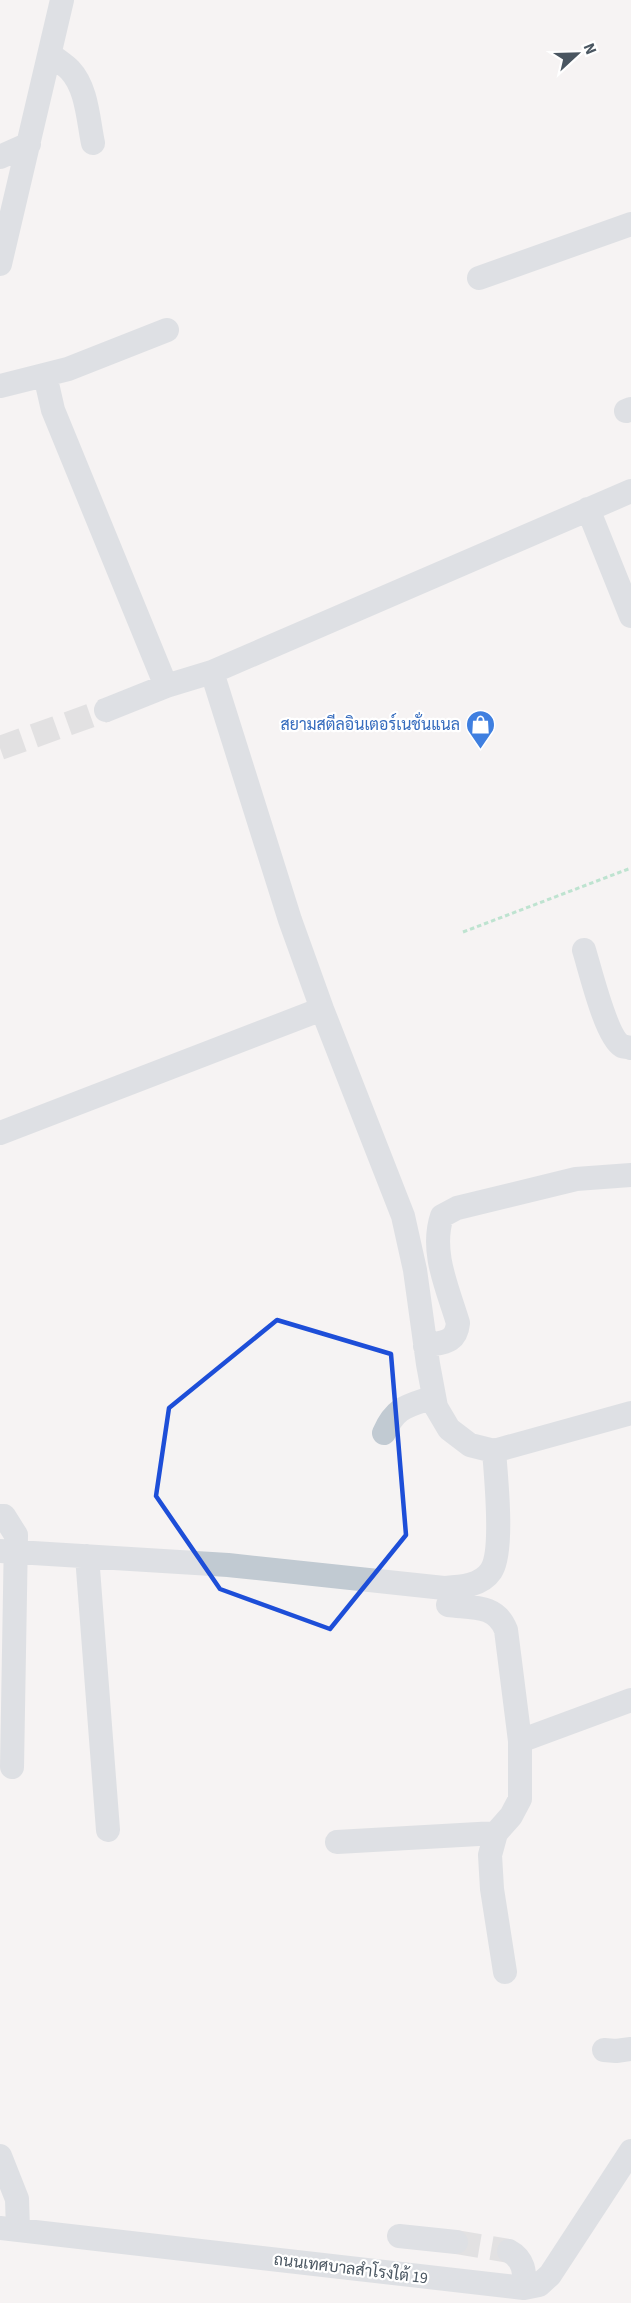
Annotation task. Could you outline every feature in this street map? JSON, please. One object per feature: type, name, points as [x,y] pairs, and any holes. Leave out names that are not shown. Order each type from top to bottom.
[{"type":"street","points":[[0,264],[51,55],[62,0]]},
{"type":"street","points":[[51,55],[76,78],[83,92],[93,143]]},
{"type":"street","points":[[0,157],[29,144]]},
{"type":"street","points":[[479,278],[631,224]]},
{"type":"street","points":[[0,386],[68,369],[167,330]]},
{"type":"street","points":[[45,375],[53,410],[166,686]]},
{"type":"street","points":[[106,710],[166,686],[212,672],[631,491]]},
{"type":"street","points":[[588,509],[631,616]]},
{"type":"street","points":[[212,672],[290,920],[322,1009],[403,1216],[415,1270],[436,1407],[449,1429],[470,1445],[494,1451],[631,1413]]},
{"type":"street","points":[[584,950],[602,1011],[613,1036],[621,1046],[631,1048]]},
{"type":"street","points":[[0,1133],[322,1009]]},
{"type":"street","points":[[425,1346],[449,1341],[457,1333],[458,1323],[438,1257],[437,1231],[441,1216],[457,1208],[576,1179],[631,1175]]},
{"type":"street","points":[[384,1433],[391,1416],[405,1407],[434,1397]]},
{"type":"street","points":[[8,1551],[228,1565],[444,1588],[465,1587],[482,1579],[490,1572],[496,1559],[498,1527],[494,1451]]},
{"type":"street","points":[[0,1516],[4,1516],[16,1535],[8,1551],[12,1767]]},
{"type":"street","points":[[87,1556],[108,1830]]},
{"type":"street","points":[[448,1605],[494,1612],[502,1620],[506,1630],[520,1741],[520,1799],[511,1816],[496,1833],[490,1855],[492,1889],[505,1972]]},
{"type":"street","points":[[520,1741],[631,1700]]},
{"type":"street","points":[[337,1842],[496,1833]]},
{"type":"street","points":[[604,2049],[616,2051],[631,2049]]},
{"type":"street","points":[[509,2251],[522,2262],[525,2274],[535,2292],[550,2275],[631,2151]]},
{"type":"street","points":[[0,2156],[17,2199],[9,2229]]},
{"type":"street","name":"ถนนเทศบาลสำโรงใต้ 19","points":[[9,2229],[535,2292]]},
{"type":"street","points":[[399,2236],[456,2242]]},
{"type":"path","points":[[463,932],[631,868]]},
{"type":"highlighted area","points":[[277,1320],[391,1354],[406,1535],[330,1629],[220,1589],[156,1496],[169,1408]]},
{"type":"tunnel","points":[[0,748],[106,710]]},
{"type":"tunnel","points":[[456,2242],[509,2251]]},
{"type":"place","name":"สยามสตีลอินเตอร์เนชั่นแนล","points":[[481,750]]}]
